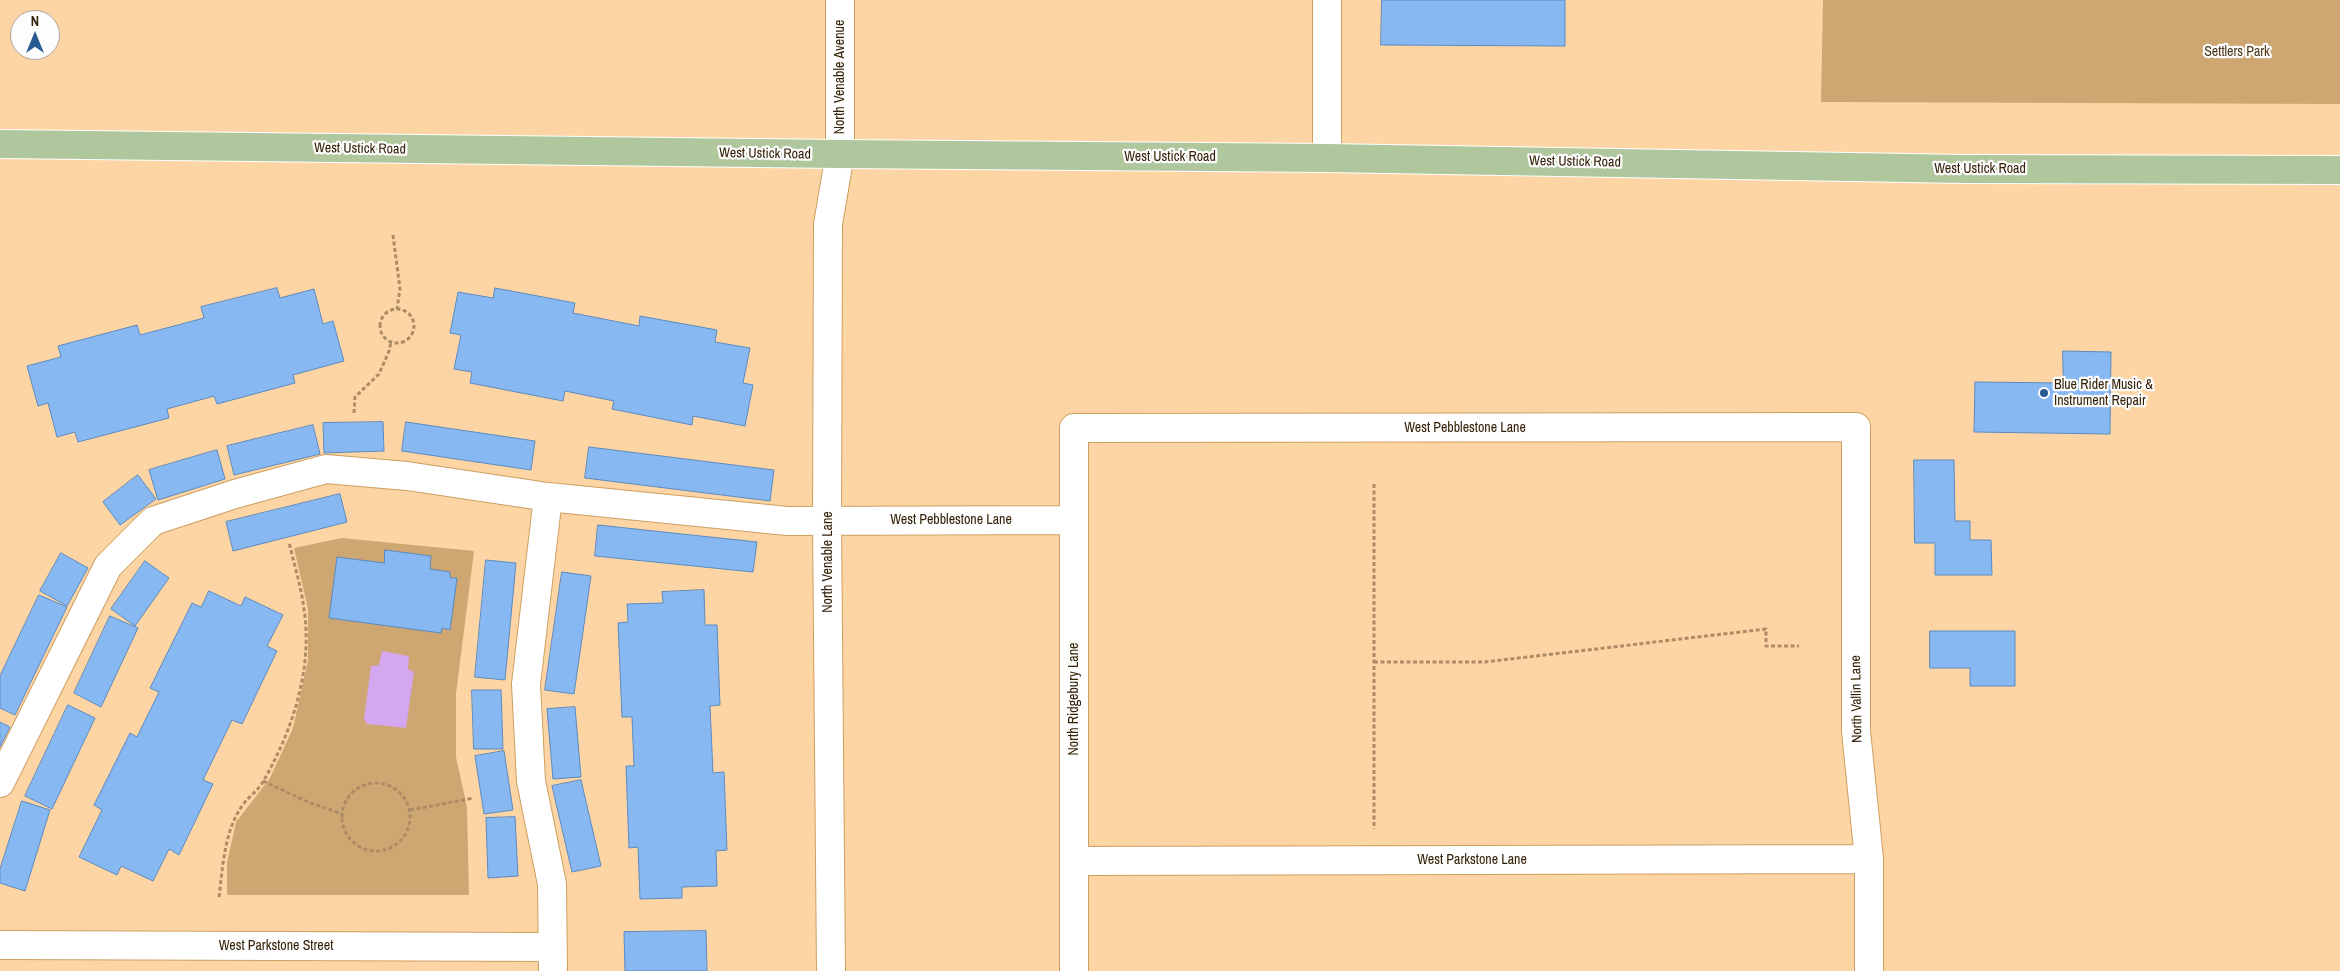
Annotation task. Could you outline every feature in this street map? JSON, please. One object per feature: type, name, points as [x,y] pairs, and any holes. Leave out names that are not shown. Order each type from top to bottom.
[{"type":"main road","name":"West Ustick Road","points":[[0,144],[1327,158],[1966,169],[2340,170]]},
{"type":"street","name":"North Venable Avenue","points":[[840,0],[840,154]]},
{"type":"street","points":[[1327,0],[1327,158]]},
{"type":"street","name":"North Venable Lane","points":[[831,971],[827,521],[828,224],[840,154]]},
{"type":"street","name":"West Pebblestone Lane","points":[[1074,428],[1856,427]]},
{"type":"street","name":"North Vallin Lane","points":[[1856,427],[1856,731],[1869,859],[1869,971]]},
{"type":"street","name":"North Ridgebury Lane","points":[[1074,428],[1074,971]]},
{"type":"street","name":"West Pebblestone Lane","points":[[0,783],[108,566],[153,521],[234,494],[326,469],[407,476],[548,497],[786,521],[1074,520]]},
{"type":"street","points":[[548,497],[526,684],[531,781],[552,884],[552,959]]},
{"type":"street","name":"West Parkstone Lane","points":[[1074,861],[1869,859]]},
{"type":"street","name":"West Parkstone Street","points":[[0,945],[552,959]]},
{"type":"path","points":[[393,235],[400,289],[397,309]]},
{"type":"path","points":[[397,309],[403,310],[412,318],[414,330],[412,335],[402,342],[391,342],[382,336],[379,326],[387,312],[397,309]]},
{"type":"path","points":[[354,413],[355,397],[379,374],[391,342]]},
{"type":"path","points":[[1374,484],[1374,831]]},
{"type":"path","points":[[219,897],[225,851],[232,825],[242,805],[263,781],[295,712],[302,675],[305,639],[304,611],[289,542]]},
{"type":"path","points":[[1374,662],[1485,662],[1766,629],[1766,646],[1799,646]]},
{"type":"path","points":[[263,781],[308,802],[342,814]]},
{"type":"path","points":[[381,782],[401,792],[410,810],[410,824],[406,834],[399,843],[377,851],[365,849],[355,844],[347,836],[342,814],[345,803],[360,787],[381,782]]},
{"type":"path","points":[[410,810],[474,798]]},
{"type":"green space","name":"Settlers Park","points":[[1823,0],[2340,0],[2340,104],[1821,102]]},
{"type":"green space","points":[[342,538],[474,551],[456,694],[456,757],[467,807],[469,895],[227,895],[227,863],[236,822],[270,778],[293,728],[308,660],[308,609],[294,548]]},
{"type":"shaded area","points":[[382,651],[409,656],[408,669],[414,672],[406,728],[367,724],[364,719],[371,666],[379,665]]},
{"type":"building","points":[[1382,0],[1565,0],[1565,46],[1381,45]]},
{"type":"building","points":[[277,288],[280,298],[314,289],[323,324],[333,321],[344,361],[293,375],[295,383],[217,404],[214,396],[167,409],[169,418],[78,442],[75,432],[57,437],[48,403],[38,406],[27,366],[61,357],[58,346],[137,325],[140,335],[204,318],[201,307]]},
{"type":"building","points":[[495,288],[575,303],[573,313],[639,326],[640,316],[717,330],[715,342],[750,348],[743,383],[753,385],[745,426],[693,416],[692,425],[612,409],[614,401],[565,391],[563,401],[470,383],[472,372],[454,369],[461,335],[450,333],[458,292],[493,298]]},
{"type":"building","points":[[2063,351],[2111,352],[2110,434],[1974,432],[1975,382],[2063,383]]},
{"type":"building","points":[[383,422],[384,451],[324,453],[323,423]]},
{"type":"building","points":[[406,422],[535,441],[531,470],[402,451]]},
{"type":"building","points":[[313,425],[320,454],[234,475],[227,446]]},
{"type":"building","points":[[589,447],[774,470],[770,501],[585,478]]},
{"type":"building","points":[[217,450],[225,479],[158,500],[149,470]]},
{"type":"building","points":[[1914,460],[1954,460],[1955,521],[1970,521],[1970,540],[1991,540],[1992,575],[1935,575],[1935,543],[1915,543]]},
{"type":"building","points":[[138,475],[156,499],[120,525],[103,502]]},
{"type":"building","points":[[340,494],[347,522],[233,551],[226,522]]},
{"type":"building","points":[[598,525],[757,542],[753,572],[595,556]]},
{"type":"building","points":[[385,550],[431,556],[430,569],[450,572],[450,578],[457,578],[450,630],[442,628],[441,633],[329,618],[337,557],[384,563]]},
{"type":"building","points":[[61,553],[88,568],[67,606],[40,591]]},
{"type":"building","points":[[486,560],[516,563],[505,680],[475,677]]},
{"type":"building","points":[[145,561],[169,578],[135,626],[111,609]]},
{"type":"building","points":[[562,572],[591,576],[574,694],[545,690]]},
{"type":"building","points":[[704,590],[705,625],[717,625],[720,705],[710,706],[713,773],[724,772],[727,850],[716,851],[717,886],[682,887],[682,898],[640,899],[638,847],[629,848],[626,766],[634,766],[632,717],[622,717],[618,623],[628,622],[627,604],[663,603],[662,592]]},
{"type":"building","points":[[209,591],[241,606],[245,597],[283,615],[267,646],[277,651],[242,724],[232,720],[203,780],[213,784],[179,855],[169,849],[153,881],[121,866],[117,875],[79,857],[102,810],[94,805],[130,733],[137,737],[159,692],[150,688],[192,603],[201,607]]},
{"type":"building","points":[[39,595],[67,607],[15,715],[0,708],[0,676]]},
{"type":"building","points":[[110,616],[138,628],[101,707],[74,693]]},
{"type":"building","points":[[1930,631],[2015,631],[2015,686],[1970,686],[1970,668],[1930,668]]},
{"type":"building","points":[[472,690],[501,690],[503,749],[474,749]]},
{"type":"building","points":[[68,705],[95,718],[52,809],[25,796]]},
{"type":"building","points":[[575,707],[581,777],[553,779],[547,709]]},
{"type":"building","points":[[0,722],[10,727],[0,747]]},
{"type":"building","points":[[504,751],[513,810],[484,814],[475,756]]},
{"type":"building","points":[[581,780],[601,866],[572,872],[552,786]]},
{"type":"building","points":[[22,801],[50,810],[25,891],[0,883],[0,869]]},
{"type":"building","points":[[515,817],[518,876],[488,878],[486,818]]},
{"type":"building","points":[[706,931],[707,971],[625,971],[624,932]]},
{"type":"place","name":"Blue Rider Music & Instrument Repair","points":[[2044,393]]}]
